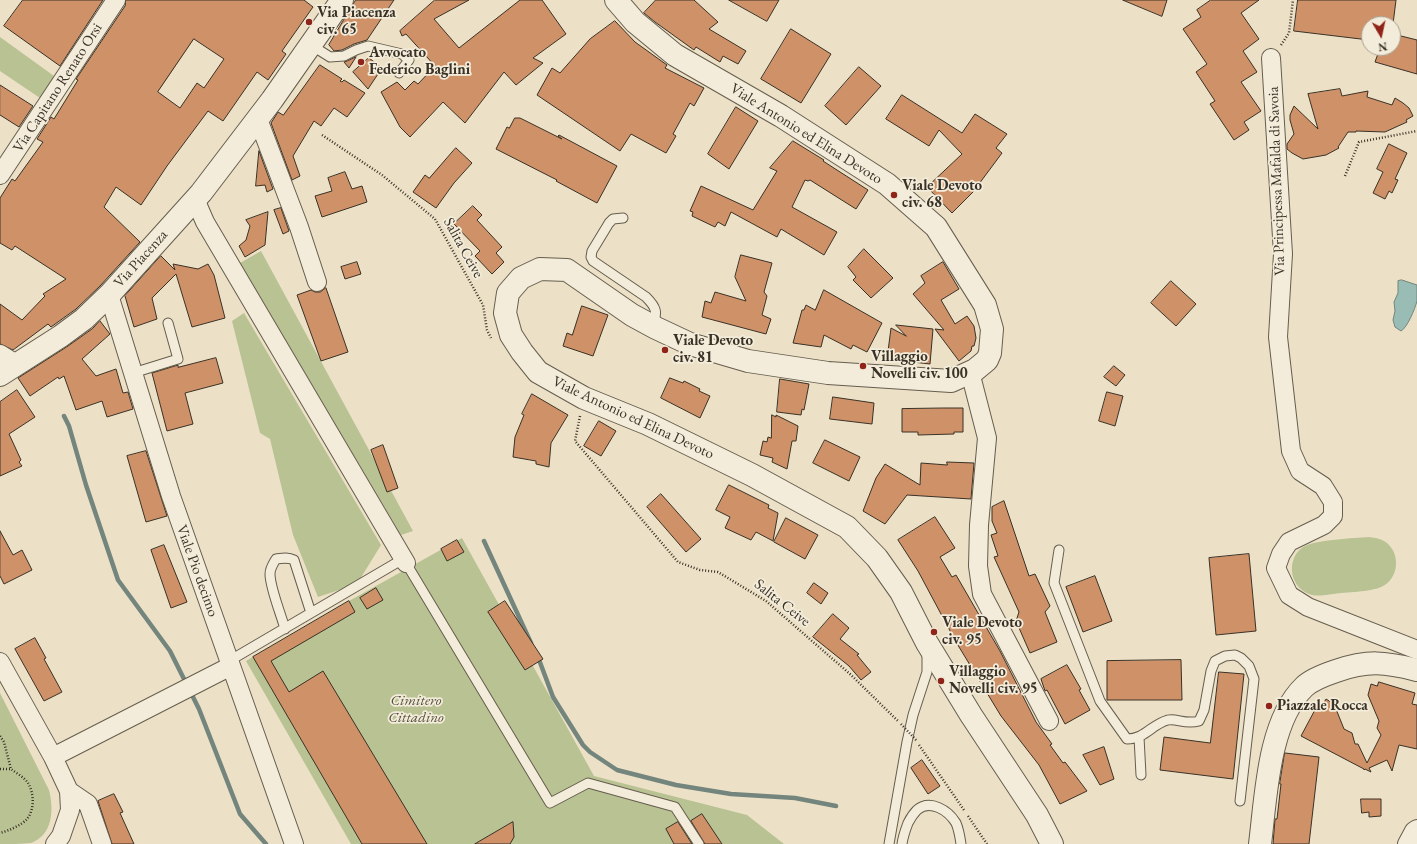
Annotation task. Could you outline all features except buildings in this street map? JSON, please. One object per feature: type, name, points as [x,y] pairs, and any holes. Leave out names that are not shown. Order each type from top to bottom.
[{"type":"street","name":"Via Capitano Renato Orsi","points":[[0,175],[116,0]]},
{"type":"street","name":"Viale Antonio ed Elina Devoto","points":[[616,0],[635,22],[675,54],[781,116],[887,184],[936,226],[985,305],[992,329],[990,353],[987,360],[975,370],[951,381],[820,372],[748,361],[690,344],[651,326],[632,315],[567,270],[540,269],[521,278],[508,293],[505,313],[511,335],[538,372],[584,398],[648,424],[752,474],[847,527],[877,558],[901,592],[927,643],[971,715],[1037,815],[1052,844]]},
{"type":"street","name":"Via Piacenza","points":[[5,364],[61,336],[84,319],[109,295],[195,199],[258,119],[341,1]]},
{"type":"street","name":"Via Principessa Mafalda di Savoia","points":[[1271,58],[1283,254],[1278,337],[1291,451],[1300,470],[1323,486],[1333,502],[1333,516],[1324,525],[1289,542],[1281,554],[1276,568],[1289,595],[1308,607],[1417,650]]},
{"type":"street","points":[[258,119],[299,228],[316,282]]},
{"type":"street","points":[[195,199],[205,222],[404,561]]},
{"type":"street","name":"Viale Pio decimo","points":[[109,295],[171,496],[294,844]]},
{"type":"street","points":[[970,372],[987,438],[979,525],[978,566],[982,594],[1049,720]]},
{"type":"street","points":[[0,662],[53,757],[69,791],[70,810],[61,836],[55,844]]},
{"type":"street","points":[[1260,844],[1272,751],[1288,708],[1304,687],[1326,675],[1352,665],[1379,662],[1417,670]]},
{"type":"street","points":[[53,757],[209,677],[230,664]]},
{"type":"street","points":[[69,791],[88,804],[102,844]]},
{"type":"street","points":[[1407,844],[1414,831],[1417,829]]},
{"type":"lane","points":[[311,45],[330,57],[344,56],[368,46],[402,54],[409,60],[399,73]]},
{"type":"lane","points":[[623,218],[613,219],[609,223],[592,251],[591,257],[593,261],[646,298],[652,304],[656,311],[655,319],[651,326]]},
{"type":"lane","points":[[133,372],[178,359],[168,323]]},
{"type":"lane","points":[[1058,550],[1054,583],[1100,701],[1127,740],[1135,739],[1148,733],[1158,724],[1170,719],[1191,723],[1199,721],[1204,710],[1211,671],[1215,662],[1225,656],[1235,655],[1242,658],[1249,666],[1254,679],[1240,801]]},
{"type":"lane","points":[[285,628],[271,582],[270,573],[272,565],[276,559],[290,558],[294,560],[311,613]]},
{"type":"lane","points":[[230,664],[285,628],[404,561],[550,803],[588,783],[675,807],[699,844]]},
{"type":"lane","points":[[889,844],[907,742],[913,715],[927,672],[927,643]]},
{"type":"lane","points":[[1139,737],[1140,776]]},
{"type":"lane","points":[[902,844],[903,836],[917,810],[932,805],[940,808],[955,822],[959,832],[961,844]]},
{"type":"path","points":[[1271,58],[1289,33],[1293,0]]},
{"type":"path","points":[[1345,176],[1359,142],[1417,131]]},
{"type":"path","name":"Salita Ceive","points":[[322,135],[382,175],[435,219],[483,305],[487,330],[492,341]]},
{"type":"path","name":"Salita Ceive","points":[[584,398],[575,442],[678,562],[700,570],[718,572],[766,601],[850,674],[917,741],[987,844]]},
{"type":"path","points":[[0,736],[4,742],[11,769],[27,782],[32,793],[33,805],[27,819],[9,831],[0,833]]},
{"type":"path","points":[[0,769],[11,769]]},
{"type":"green space","points":[[0,37],[54,76],[40,98],[0,71]]},
{"type":"green space","points":[[261,251],[413,531],[401,535],[240,263]]},
{"type":"green space","points":[[244,313],[381,545],[357,584],[318,597],[293,535],[270,439],[260,433],[232,321]]},
{"type":"green space","points":[[1369,537],[1386,542],[1395,555],[1396,567],[1387,584],[1371,590],[1318,596],[1309,594],[1297,585],[1293,578],[1292,563],[1299,551],[1305,546],[1326,541]]},
{"type":"green space","name":"Cimitero Cittadino","points":[[462,538],[594,776],[747,815],[784,844],[351,844],[246,661]]},
{"type":"green space","points":[[0,693],[49,790],[51,798],[51,813],[48,828],[44,834],[31,843],[0,844]]},
{"type":"water","points":[[1402,280],[1417,285],[1417,301],[1413,313],[1401,331],[1395,327],[1393,320],[1395,311],[1394,302],[1398,293],[1398,281]]},
{"type":"waterway","points":[[64,416],[69,426],[86,485],[118,580],[170,651],[187,685]]},
{"type":"waterway","points":[[484,541],[531,643]]},
{"type":"waterway","points":[[538,657],[553,697],[583,745],[590,752],[617,770],[676,785],[731,794],[795,798],[836,806]]},
{"type":"waterway","points":[[190,691],[199,709],[240,814],[266,844]]},
{"type":"place","name":"Via Piacenza civ. 65","points":[[309,22]]},
{"type":"place","name":"Avvocato Federico Baglini","points":[[361,62]]},
{"type":"place","name":"Viale Devoto civ. 68","points":[[894,195]]},
{"type":"place","name":"Viale Devoto civ. 81","points":[[665,350]]},
{"type":"place","name":"Villaggio Novelli civ. 100","points":[[863,366]]},
{"type":"place","name":"Viale Devoto civ. 95","points":[[934,632]]},
{"type":"place","name":"Villaggio Novelli civ. 95","points":[[941,681]]},
{"type":"place","name":"Piazzale Rocca","points":[[1269,706]]}]
